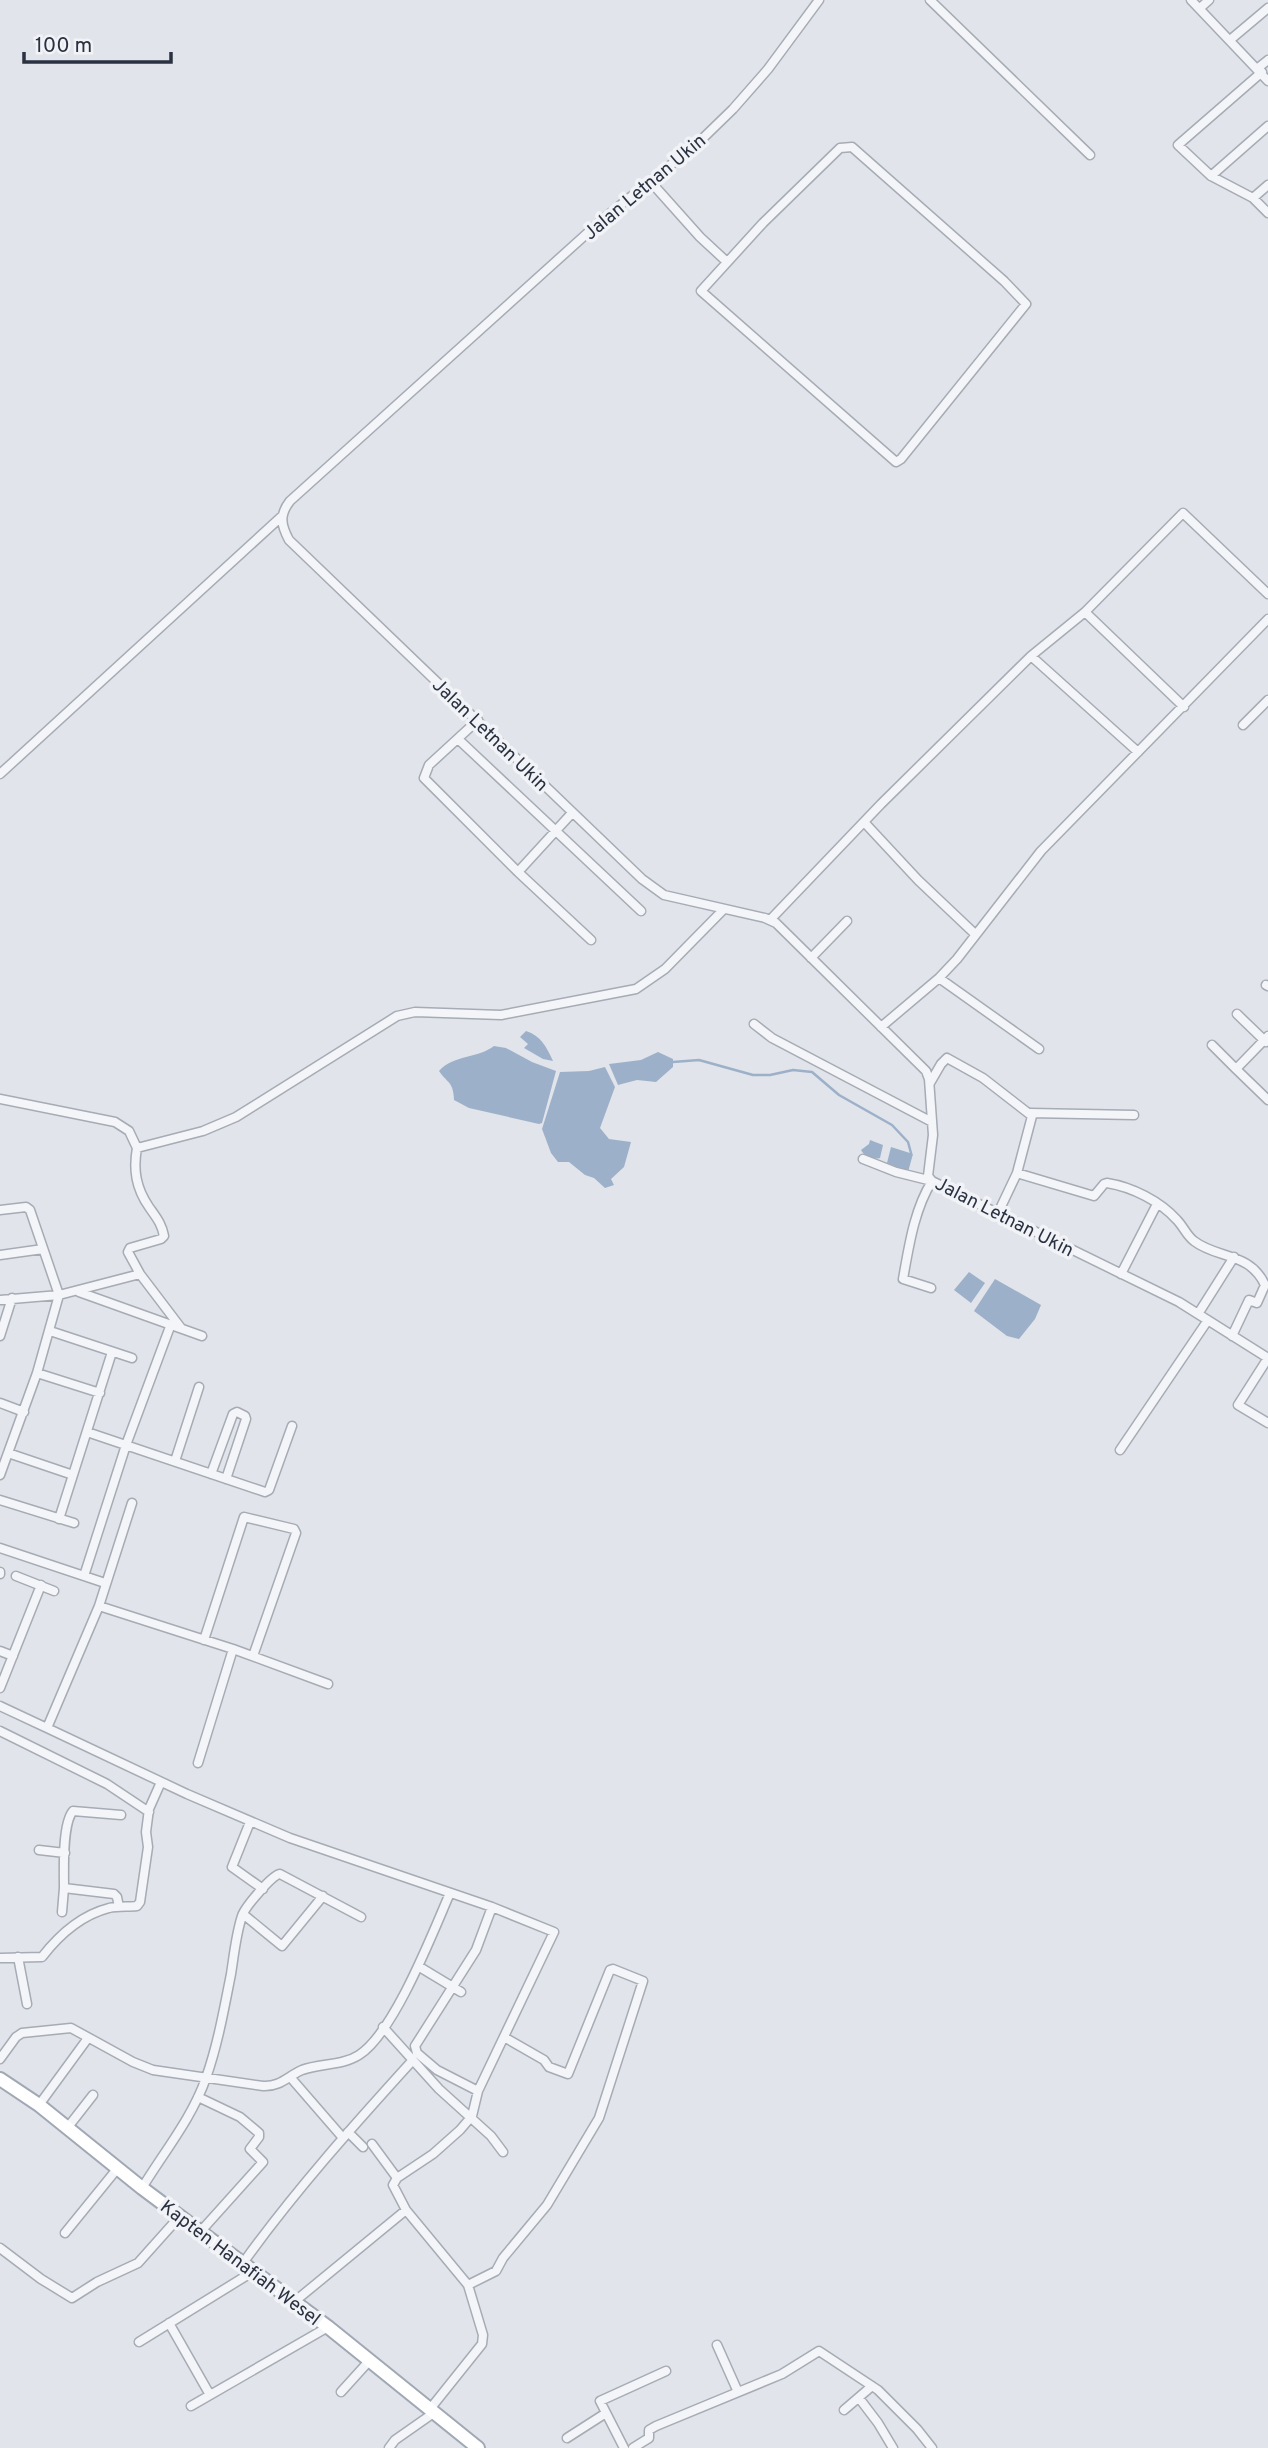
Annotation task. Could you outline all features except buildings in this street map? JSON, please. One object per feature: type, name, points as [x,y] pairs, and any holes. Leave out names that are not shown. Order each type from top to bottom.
[{"type":"main road","name":"Kapten Hanafiah Wesel","points":[[0,2079],[39,2105],[142,2189],[328,2327],[478,2448]]},
{"type":"street","name":"Jalan Letnan Ukin","points":[[819,0],[768,69],[733,109],[698,143],[603,219],[290,500],[281,517],[283,528],[289,540],[572,813],[660,893],[776,923],[926,1071],[932,1122],[928,1176],[932,1181],[1198,1314],[1268,1358]]},
{"type":"street","points":[[930,0],[1090,155]]},
{"type":"street","points":[[1191,0],[1268,81]]},
{"type":"street","points":[[1200,8],[1209,0]]},
{"type":"street","points":[[1230,40],[1268,8]]},
{"type":"street","points":[[1268,60],[1178,145],[1211,176],[1253,198],[1268,213]]},
{"type":"street","points":[[1211,176],[1268,126]]},
{"type":"street","points":[[852,147],[1004,281],[1026,304],[896,462],[701,291],[727,262],[763,223],[840,149],[852,147]]},
{"type":"street","points":[[650,181],[700,237],[727,262]]},
{"type":"street","points":[[1253,198],[1268,185]]},
{"type":"street","points":[[770,920],[1031,656],[1085,612],[1183,513],[1268,594]]},
{"type":"street","points":[[0,774],[281,517]]},
{"type":"street","points":[[1085,612],[1184,706]]},
{"type":"street","points":[[881,1027],[939,978],[957,959],[1041,851],[1266,625]]},
{"type":"street","points":[[1031,656],[1138,752]]},
{"type":"street","points":[[1243,725],[1268,700]]},
{"type":"street","points":[[478,720],[429,765],[424,778],[517,872],[591,940]]},
{"type":"street","points":[[458,739],[641,911]]},
{"type":"street","points":[[517,872],[572,813]]},
{"type":"street","points":[[864,822],[918,880],[975,933]]},
{"type":"street","points":[[137,1148],[203,1131],[236,1117],[397,1016],[415,1012],[501,1015],[636,989],[665,969],[724,909]]},
{"type":"street","points":[[811,958],[847,921]]},
{"type":"street","points":[[939,978],[1039,1049]]},
{"type":"street","points":[[1236,1069],[1267,1040],[1237,1014]]},
{"type":"street","points":[[754,1024],[772,1038],[932,1122]]},
{"type":"street","points":[[1212,1045],[1268,1100]]},
{"type":"street","points":[[929,1083],[947,1058],[984,1078],[1030,1113],[1134,1115]]},
{"type":"street","points":[[0,1099],[115,1122],[129,1131],[137,1148],[135,1160],[139,1191],[161,1223],[164,1236],[129,1249],[128,1252],[140,1274],[181,1328]]},
{"type":"street","points":[[998,1213],[1017,1173],[1032,1116],[1030,1113]]},
{"type":"street","points":[[863,1159],[896,1172],[932,1181],[918,1212],[903,1279],[931,1288]]},
{"type":"street","points":[[1017,1173],[1094,1196],[1104,1184],[1122,1185],[1165,1208],[1191,1240],[1246,1263],[1265,1285],[1256,1303],[1249,1300],[1232,1336]]},
{"type":"street","points":[[1121,1274],[1157,1204]]},
{"type":"street","points":[[0,1210],[28,1208],[59,1295],[37,1373],[0,1475]]},
{"type":"street","points":[[0,1255],[43,1249]]},
{"type":"street","points":[[1198,1314],[1234,1256]]},
{"type":"street","points":[[0,1300],[78,1292],[140,1274]]},
{"type":"street","points":[[78,1292],[202,1336]]},
{"type":"street","points":[[0,1336],[12,1298]]},
{"type":"street","points":[[1119,1450],[1208,1320]]},
{"type":"street","points":[[84,1576],[126,1445],[171,1324]]},
{"type":"street","points":[[50,1331],[132,1358]]},
{"type":"street","points":[[59,1519],[113,1352]]},
{"type":"street","points":[[1268,1358],[1238,1405],[1268,1423]]},
{"type":"street","points":[[37,1373],[100,1393]]},
{"type":"street","points":[[175,1461],[199,1387]]},
{"type":"street","points":[[0,1403],[24,1412]]},
{"type":"street","points":[[211,1474],[233,1414],[237,1412],[246,1419],[226,1479]]},
{"type":"street","points":[[87,1432],[267,1492],[292,1426]]},
{"type":"street","points":[[8,1453],[73,1475]]},
{"type":"street","points":[[0,1500],[74,1523]]},
{"type":"street","points":[[47,1728],[99,1606],[132,1503]]},
{"type":"street","points":[[204,1640],[244,1517],[294,1530],[296,1533],[253,1656]]},
{"type":"street","points":[[0,1548],[102,1582]]},
{"type":"street","points":[[16,1576],[54,1591]]},
{"type":"street","points":[[0,1688],[41,1586]]},
{"type":"street","points":[[99,1606],[233,1649],[328,1684]]},
{"type":"street","points":[[198,1763],[233,1649]]},
{"type":"street","points":[[0,1651],[13,1656]]},
{"type":"street","points":[[0,1706],[250,1822],[450,1892],[554,1933],[478,2091],[472,2116],[433,2154],[397,2178],[393,2187],[406,2210],[468,2286],[483,2335],[482,2344],[433,2410],[395,2440],[389,2448]]},
{"type":"street","points":[[0,1731],[116,1789],[149,1812]]},
{"type":"street","points":[[0,1958],[42,1957],[54,1941],[91,1914],[119,1907],[134,1907],[140,1902],[148,1847],[146,1832],[149,1812],[161,1782]]},
{"type":"street","points":[[62,1912],[69,1816],[73,1811],[121,1815]]},
{"type":"street","points":[[250,1822],[232,1867],[262,1889]]},
{"type":"street","points":[[39,1850],[65,1853]]},
{"type":"street","points":[[142,2189],[185,2123],[206,2079],[221,2031],[243,1913],[262,1889],[279,1873],[361,1917]]},
{"type":"street","points":[[64,1888],[114,1894],[119,1907]]},
{"type":"street","points":[[0,2059],[22,2033],[71,2028],[153,2070],[269,2087],[302,2070],[350,2060],[372,2043],[385,2025],[418,1966],[450,1892]]},
{"type":"street","points":[[243,1913],[282,1946],[323,1896]]},
{"type":"street","points":[[478,2091],[437,2070],[415,2050],[417,2041],[476,1950],[492,1908]]},
{"type":"street","points":[[18,1958],[27,2004]]},
{"type":"street","points":[[418,1966],[461,1992]]},
{"type":"street","points":[[468,2286],[499,2268],[503,2258],[547,2205],[592,2132],[599,2118],[643,1981],[610,1970],[568,2074],[549,2067],[544,2060],[504,2037]]},
{"type":"street","points":[[385,2025],[412,2061],[472,2116],[503,2152]]},
{"type":"street","points":[[39,2105],[88,2038]]},
{"type":"street","points":[[139,2342],[248,2267],[278,2217],[345,2135],[412,2061]]},
{"type":"street","points":[[291,2078],[345,2135],[368,2146],[397,2178]]},
{"type":"street","points":[[68,2127],[93,2095]]},
{"type":"street","points":[[198,2097],[234,2113],[259,2133],[250,2149],[262,2162],[201,2231]]},
{"type":"street","points":[[65,2233],[117,2169]]},
{"type":"street","points":[[295,2302],[406,2210]]},
{"type":"street","points":[[0,2248],[72,2298],[97,2282],[138,2263],[180,2216]]},
{"type":"street","points":[[169,2323],[210,2395]]},
{"type":"street","points":[[191,2406],[328,2327]]},
{"type":"street","points":[[717,2345],[738,2392]]},
{"type":"street","points":[[634,2448],[644,2445],[649,2438],[649,2430],[656,2426],[782,2374],[818,2351],[872,2386],[900,2411],[932,2448]]},
{"type":"street","points":[[341,2392],[370,2360]]},
{"type":"street","points":[[624,2448],[601,2400],[666,2371]]},
{"type":"street","points":[[844,2410],[872,2386]]},
{"type":"street","points":[[859,2398],[893,2448]]},
{"type":"street","points":[[567,2438],[606,2413]]},
{"type":"water","points":[[526,1031],[542,1042],[553,1061],[543,1059],[524,1048],[528,1044],[520,1037]]},
{"type":"water","points":[[494,1046],[506,1048],[556,1071],[542,1123],[469,1108],[454,1100],[451,1086],[439,1071],[451,1062]]},
{"type":"water","points":[[658,1052],[673,1059],[673,1067],[656,1082],[637,1080],[618,1085],[609,1064],[641,1060]]},
{"type":"water","points":[[605,1067],[615,1087],[600,1128],[609,1139],[631,1142],[624,1167],[611,1179],[614,1185],[605,1188],[569,1162],[558,1162],[551,1153],[542,1129],[560,1072],[589,1071]]},
{"type":"water","points":[[870,1140],[883,1145],[880,1158],[869,1157],[861,1150]]},
{"type":"water","points":[[891,1147],[913,1154],[908,1172],[887,1163]]},
{"type":"water","points":[[969,1272],[985,1283],[971,1303],[954,1290]]},
{"type":"water","points":[[995,1279],[1041,1305],[1035,1319],[1019,1339],[1007,1336],[974,1311]]},
{"type":"waterway","points":[[673,1062],[699,1060],[753,1075],[770,1075],[793,1070],[812,1072],[839,1095],[892,1125],[908,1142],[911,1153]]}]
